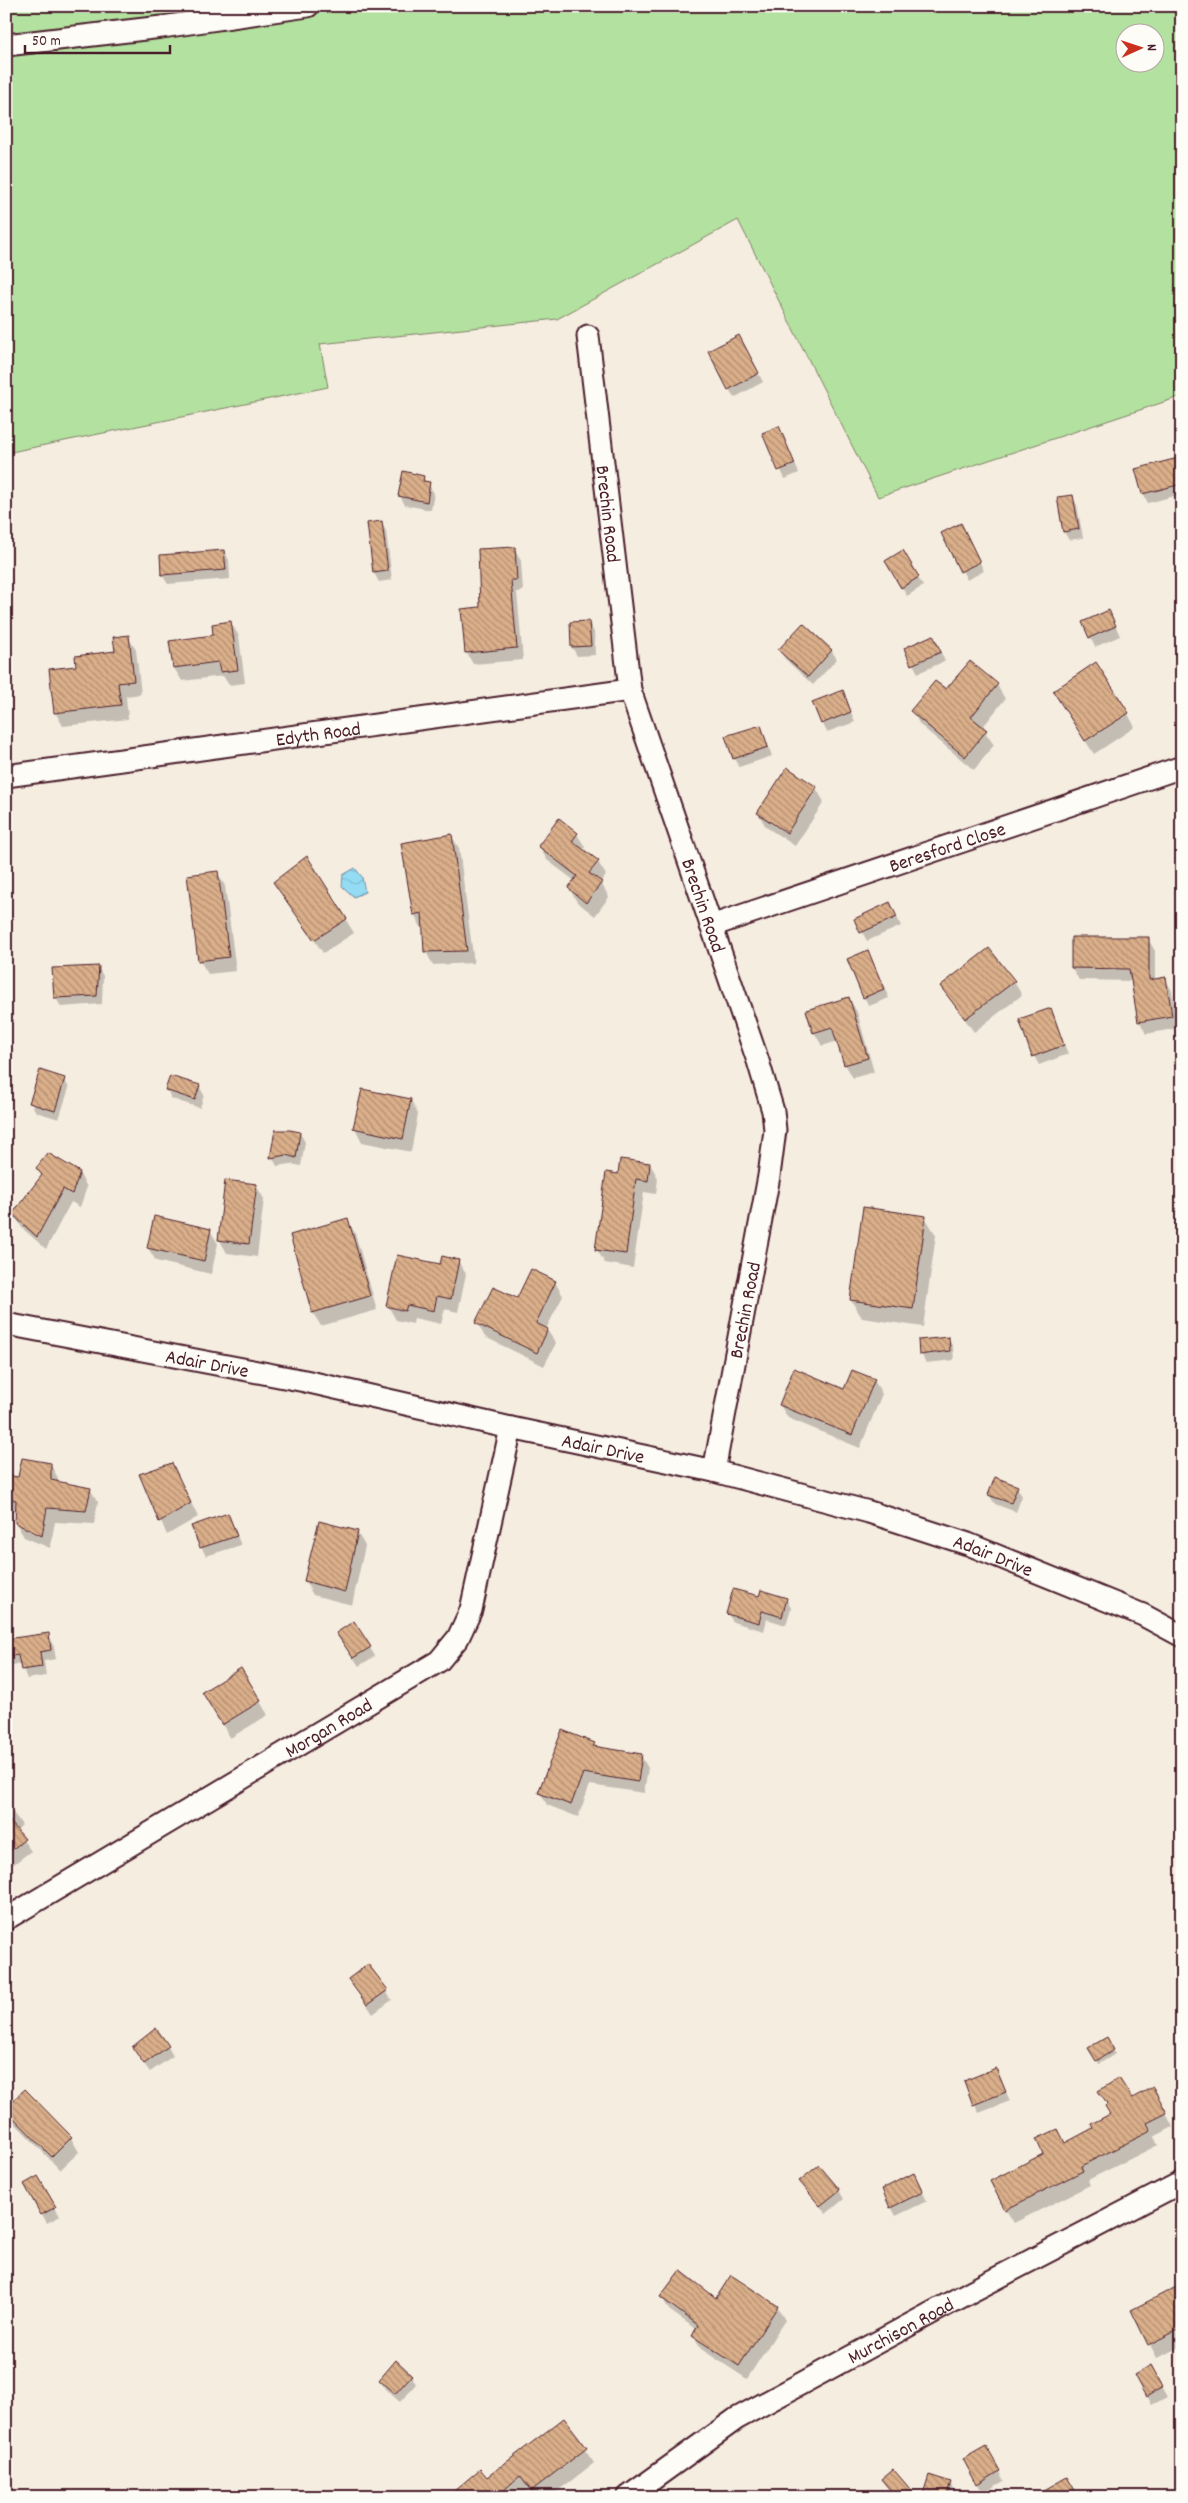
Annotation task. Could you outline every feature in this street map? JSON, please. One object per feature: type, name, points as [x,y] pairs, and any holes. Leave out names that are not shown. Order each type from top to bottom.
[{"type":"street","points":[[6,45],[162,27],[308,6]]},
{"type":"street","name":"Brechin Road","points":[[588,336],[630,690],[758,1061],[772,1111],[775,1130],[769,1176],[714,1471]]},
{"type":"street","name":"Edyth Road","points":[[6,776],[630,690]]},
{"type":"street","name":"Beresford Close","points":[[711,926],[1182,767]]},
{"type":"street","name":"Adair Drive","points":[[6,1324],[305,1381],[511,1428],[714,1471],[869,1512],[968,1544],[1143,1616],[1182,1636]]},
{"type":"street","name":"Morgan Road","points":[[6,1919],[439,1660],[458,1638],[471,1610],[511,1428]]},
{"type":"street","name":"Murchison Road","points":[[628,2497],[736,2419],[964,2296],[1182,2182]]},
{"type":"green space","points":[[6,6],[1182,6],[1182,396],[878,497],[738,220],[557,319],[320,344],[328,387],[6,453]]},
{"type":"water","points":[[355,868],[362,877],[365,892],[354,897],[342,886],[343,875]]},
{"type":"building","points":[[739,335],[759,373],[728,390],[708,351]]},
{"type":"building","points":[[779,426],[795,464],[778,471],[762,433]]},
{"type":"building","points":[[1178,458],[1182,484],[1142,494],[1135,469]]},
{"type":"building","points":[[403,471],[424,476],[423,481],[430,482],[427,502],[398,496]]},
{"type":"building","points":[[1073,495],[1079,529],[1063,532],[1057,497]]},
{"type":"building","points":[[382,521],[388,571],[373,573],[367,523]]},
{"type":"building","points":[[961,523],[980,562],[960,572],[941,533]]},
{"type":"building","points":[[515,547],[517,580],[511,580],[517,648],[465,653],[461,609],[480,607],[478,549]]},
{"type":"building","points":[[224,550],[226,570],[161,575],[160,555]]},
{"type":"building","points":[[903,550],[919,577],[901,588],[885,561]]},
{"type":"building","points":[[1109,610],[1116,626],[1089,638],[1082,622]]},
{"type":"building","points":[[231,621],[238,670],[220,672],[218,662],[173,668],[169,641],[213,635],[212,624]]},
{"type":"building","points":[[589,621],[591,646],[571,647],[570,622]]},
{"type":"building","points":[[803,623],[832,650],[808,677],[778,650]]},
{"type":"building","points":[[129,635],[134,681],[118,683],[121,705],[54,713],[49,669],[76,666],[75,656],[115,651],[113,637]]},
{"type":"building","points":[[933,635],[941,652],[911,665],[904,648]]},
{"type":"building","points":[[970,661],[998,684],[971,717],[987,730],[965,757],[910,711],[935,681],[946,689]]},
{"type":"building","points":[[1096,662],[1129,713],[1085,741],[1053,691]]},
{"type":"building","points":[[843,690],[851,712],[821,724],[812,702]]},
{"type":"building","points":[[761,725],[768,747],[733,759],[725,736]]},
{"type":"building","points":[[787,767],[817,787],[787,833],[757,813]]},
{"type":"building","points":[[559,818],[578,833],[572,841],[599,861],[589,873],[602,882],[586,903],[568,888],[577,876],[538,846]]},
{"type":"building","points":[[452,834],[467,951],[424,952],[422,913],[413,915],[401,843]]},
{"type":"building","points":[[307,856],[347,919],[314,940],[273,882]]},
{"type":"building","points":[[218,871],[229,957],[198,961],[187,875]]},
{"type":"building","points":[[890,902],[897,917],[860,933],[854,919]]},
{"type":"building","points":[[1071,937],[1149,937],[1149,980],[1166,977],[1172,1016],[1138,1022],[1129,969],[1071,968]]},
{"type":"building","points":[[989,948],[1015,981],[965,1019],[940,986]]},
{"type":"building","points":[[868,950],[884,989],[863,998],[847,959]]},
{"type":"building","points":[[99,966],[97,996],[54,998],[52,968]]},
{"type":"building","points":[[849,997],[868,1058],[844,1065],[832,1027],[813,1033],[806,1010]]},
{"type":"building","points":[[1051,1008],[1064,1045],[1032,1057],[1019,1019]]},
{"type":"building","points":[[40,1070],[65,1078],[55,1111],[29,1103]]},
{"type":"building","points":[[170,1076],[200,1085],[195,1100],[165,1090]]},
{"type":"building","points":[[362,1089],[411,1099],[403,1139],[353,1128]]},
{"type":"building","points":[[275,1130],[300,1132],[296,1158],[286,1155],[270,1158]]},
{"type":"building","points":[[48,1153],[80,1172],[72,1194],[63,1189],[37,1237],[12,1214],[42,1175],[36,1168]]},
{"type":"building","points":[[620,1159],[650,1163],[648,1181],[636,1179],[626,1254],[595,1250],[606,1172],[618,1174]]},
{"type":"building","points":[[225,1180],[257,1184],[249,1244],[218,1240]]},
{"type":"building","points":[[863,1207],[926,1216],[913,1309],[850,1300]]},
{"type":"building","points":[[154,1216],[211,1229],[204,1261],[147,1248]]},
{"type":"building","points":[[348,1218],[370,1296],[312,1313],[290,1235]]},
{"type":"building","points":[[397,1255],[440,1264],[442,1256],[459,1260],[451,1299],[437,1296],[434,1311],[407,1305],[405,1311],[386,1306]]},
{"type":"building","points":[[531,1269],[556,1281],[536,1323],[548,1329],[537,1353],[475,1323],[493,1287],[517,1298]]},
{"type":"building","points":[[949,1337],[950,1351],[919,1355],[918,1340]]},
{"type":"building","points":[[794,1368],[844,1389],[852,1370],[875,1379],[852,1435],[779,1405]]},
{"type":"building","points":[[22,1458],[51,1463],[51,1480],[91,1488],[86,1511],[47,1508],[42,1536],[15,1523],[16,1500],[6,1499],[6,1475],[18,1477]]},
{"type":"building","points":[[172,1463],[191,1503],[159,1522],[139,1474]]},
{"type":"building","points":[[995,1477],[1018,1486],[1011,1503],[988,1495]]},
{"type":"building","points":[[228,1513],[237,1536],[200,1548],[191,1526]]},
{"type":"building","points":[[319,1521],[358,1531],[345,1592],[304,1581]]},
{"type":"building","points":[[733,1589],[759,1596],[761,1590],[787,1598],[782,1617],[762,1611],[759,1623],[726,1614]]},
{"type":"building","points":[[354,1621],[371,1647],[353,1658],[336,1633]]},
{"type":"building","points":[[49,1633],[51,1650],[40,1652],[42,1667],[21,1670],[18,1655],[6,1657],[6,1639]]},
{"type":"building","points":[[241,1668],[261,1701],[222,1725],[202,1692]]},
{"type":"building","points":[[562,1730],[595,1743],[593,1746],[642,1754],[638,1782],[583,1773],[571,1805],[538,1793]]},
{"type":"building","points":[[6,1817],[25,1839],[6,1855]]},
{"type":"building","points":[[368,1964],[388,1990],[367,2005],[348,1979]]},
{"type":"building","points":[[156,2028],[169,2046],[144,2064],[132,2047]]},
{"type":"building","points":[[1107,2037],[1114,2050],[1096,2061],[1088,2048]]},
{"type":"building","points":[[996,2068],[1006,2092],[973,2105],[964,2081]]},
{"type":"building","points":[[1119,2078],[1132,2098],[1153,2087],[1167,2113],[1147,2123],[1151,2131],[1081,2166],[1083,2171],[1005,2210],[990,2181],[1043,2154],[1036,2139],[1058,2129],[1065,2143],[1093,2128],[1091,2124],[1110,2114],[1105,2106],[1107,2104],[1098,2091]]},
{"type":"building","points":[[25,2089],[72,2137],[52,2157],[6,2110],[6,2107]]},
{"type":"building","points":[[819,2165],[840,2190],[820,2206],[799,2181]]},
{"type":"building","points":[[914,2173],[923,2192],[890,2208],[882,2189]]},
{"type":"building","points":[[38,2176],[56,2207],[41,2215],[24,2184]]},
{"type":"building","points":[[680,2270],[716,2298],[731,2275],[778,2306],[739,2366],[692,2336],[698,2325],[660,2297]]},
{"type":"building","points":[[1182,2284],[1182,2328],[1148,2345],[1131,2310]]},
{"type":"building","points":[[396,2360],[412,2375],[395,2394],[379,2380]]},
{"type":"building","points":[[1151,2365],[1163,2387],[1146,2397],[1134,2375]]},
{"type":"building","points":[[564,2418],[587,2448],[531,2491],[520,2476],[496,2497],[447,2497],[480,2469],[487,2477]]},
{"type":"building","points":[[986,2446],[1000,2471],[977,2485],[963,2459]]},
{"type":"building","points":[[893,2469],[917,2497],[896,2497],[881,2479]]},
{"type":"building","points":[[929,2475],[951,2482],[946,2497],[922,2497]]},
{"type":"building","points":[[1067,2477],[1079,2497],[1032,2497]]}]
